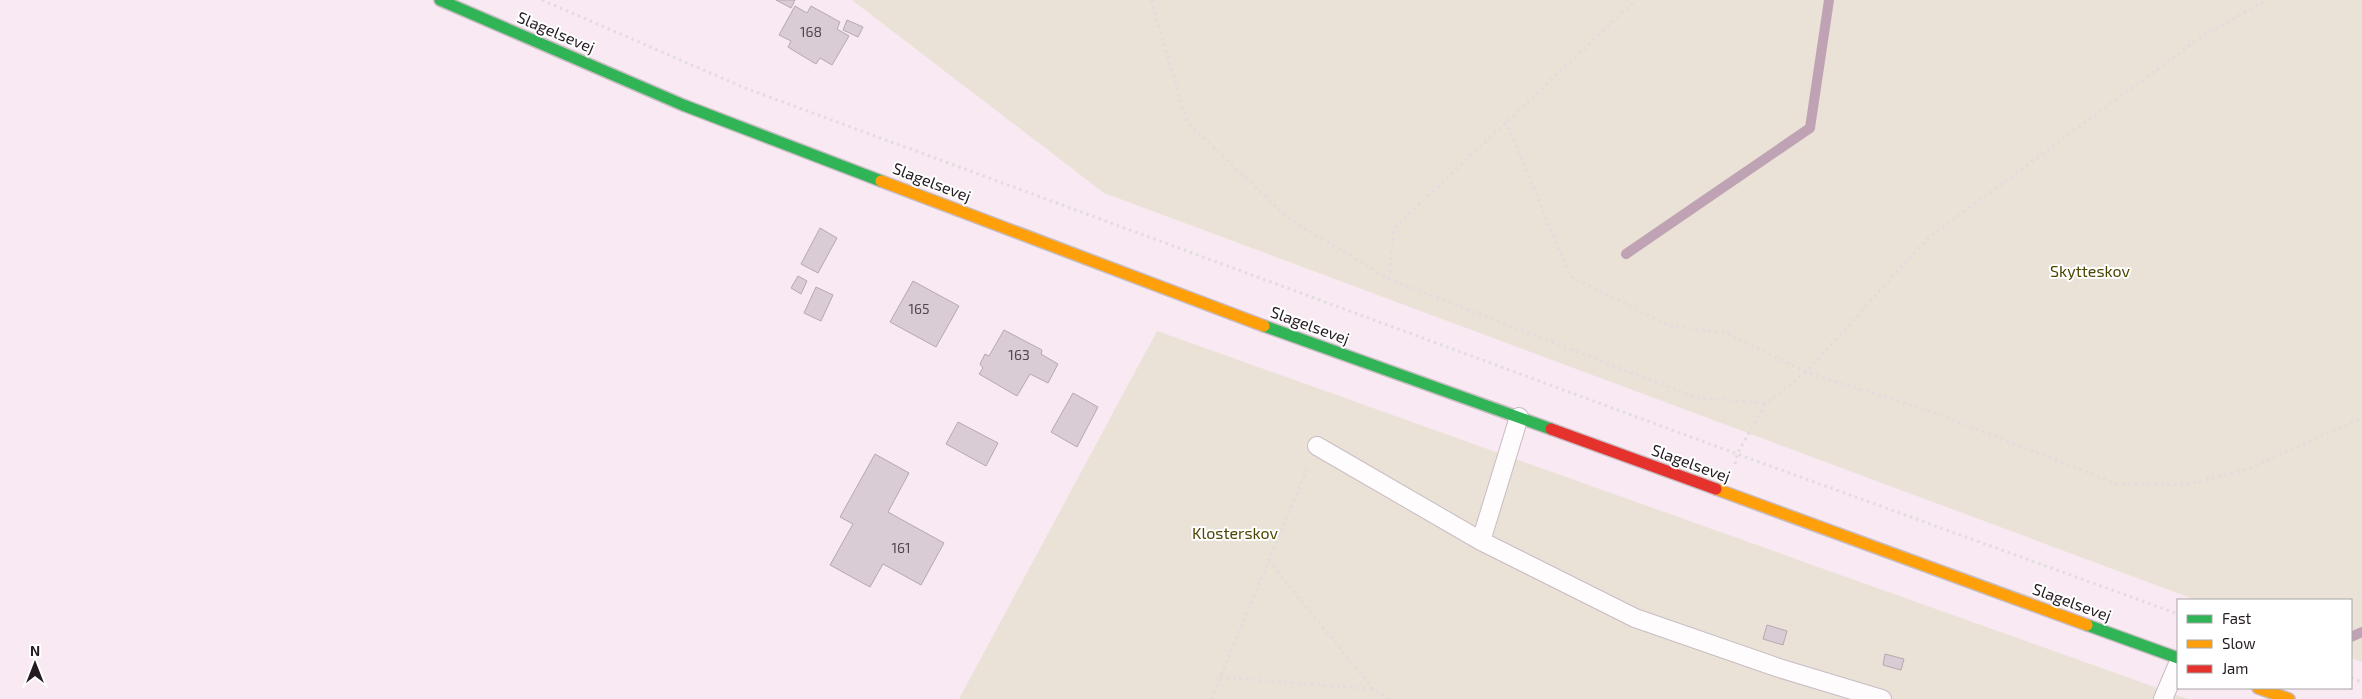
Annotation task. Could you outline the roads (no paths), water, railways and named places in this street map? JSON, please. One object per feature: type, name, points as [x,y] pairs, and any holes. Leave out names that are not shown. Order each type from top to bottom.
[{"type":"street","name":"Slagelsevej","points":[[440,0],[683,105],[1186,298],[1519,417],[2177,658]]},
{"type":"street","points":[[2261,689],[2289,699]]},
{"type":"lane","points":[[1481,541],[1519,417]]},
{"type":"lane","points":[[1317,446],[1481,541],[1635,618],[1779,668],[1882,699]]},
{"type":"lane","points":[[2163,699],[2177,666]]},
{"type":"waterway","points":[[1626,254],[1810,128],[1829,0]]},
{"type":"waterway","points":[[2352,637],[2362,632]]},
{"type":"park label","name":"Skytteskov","points":[[2090,271]]},
{"type":"park label","name":"Klosterskov","points":[[1235,533]]}]
